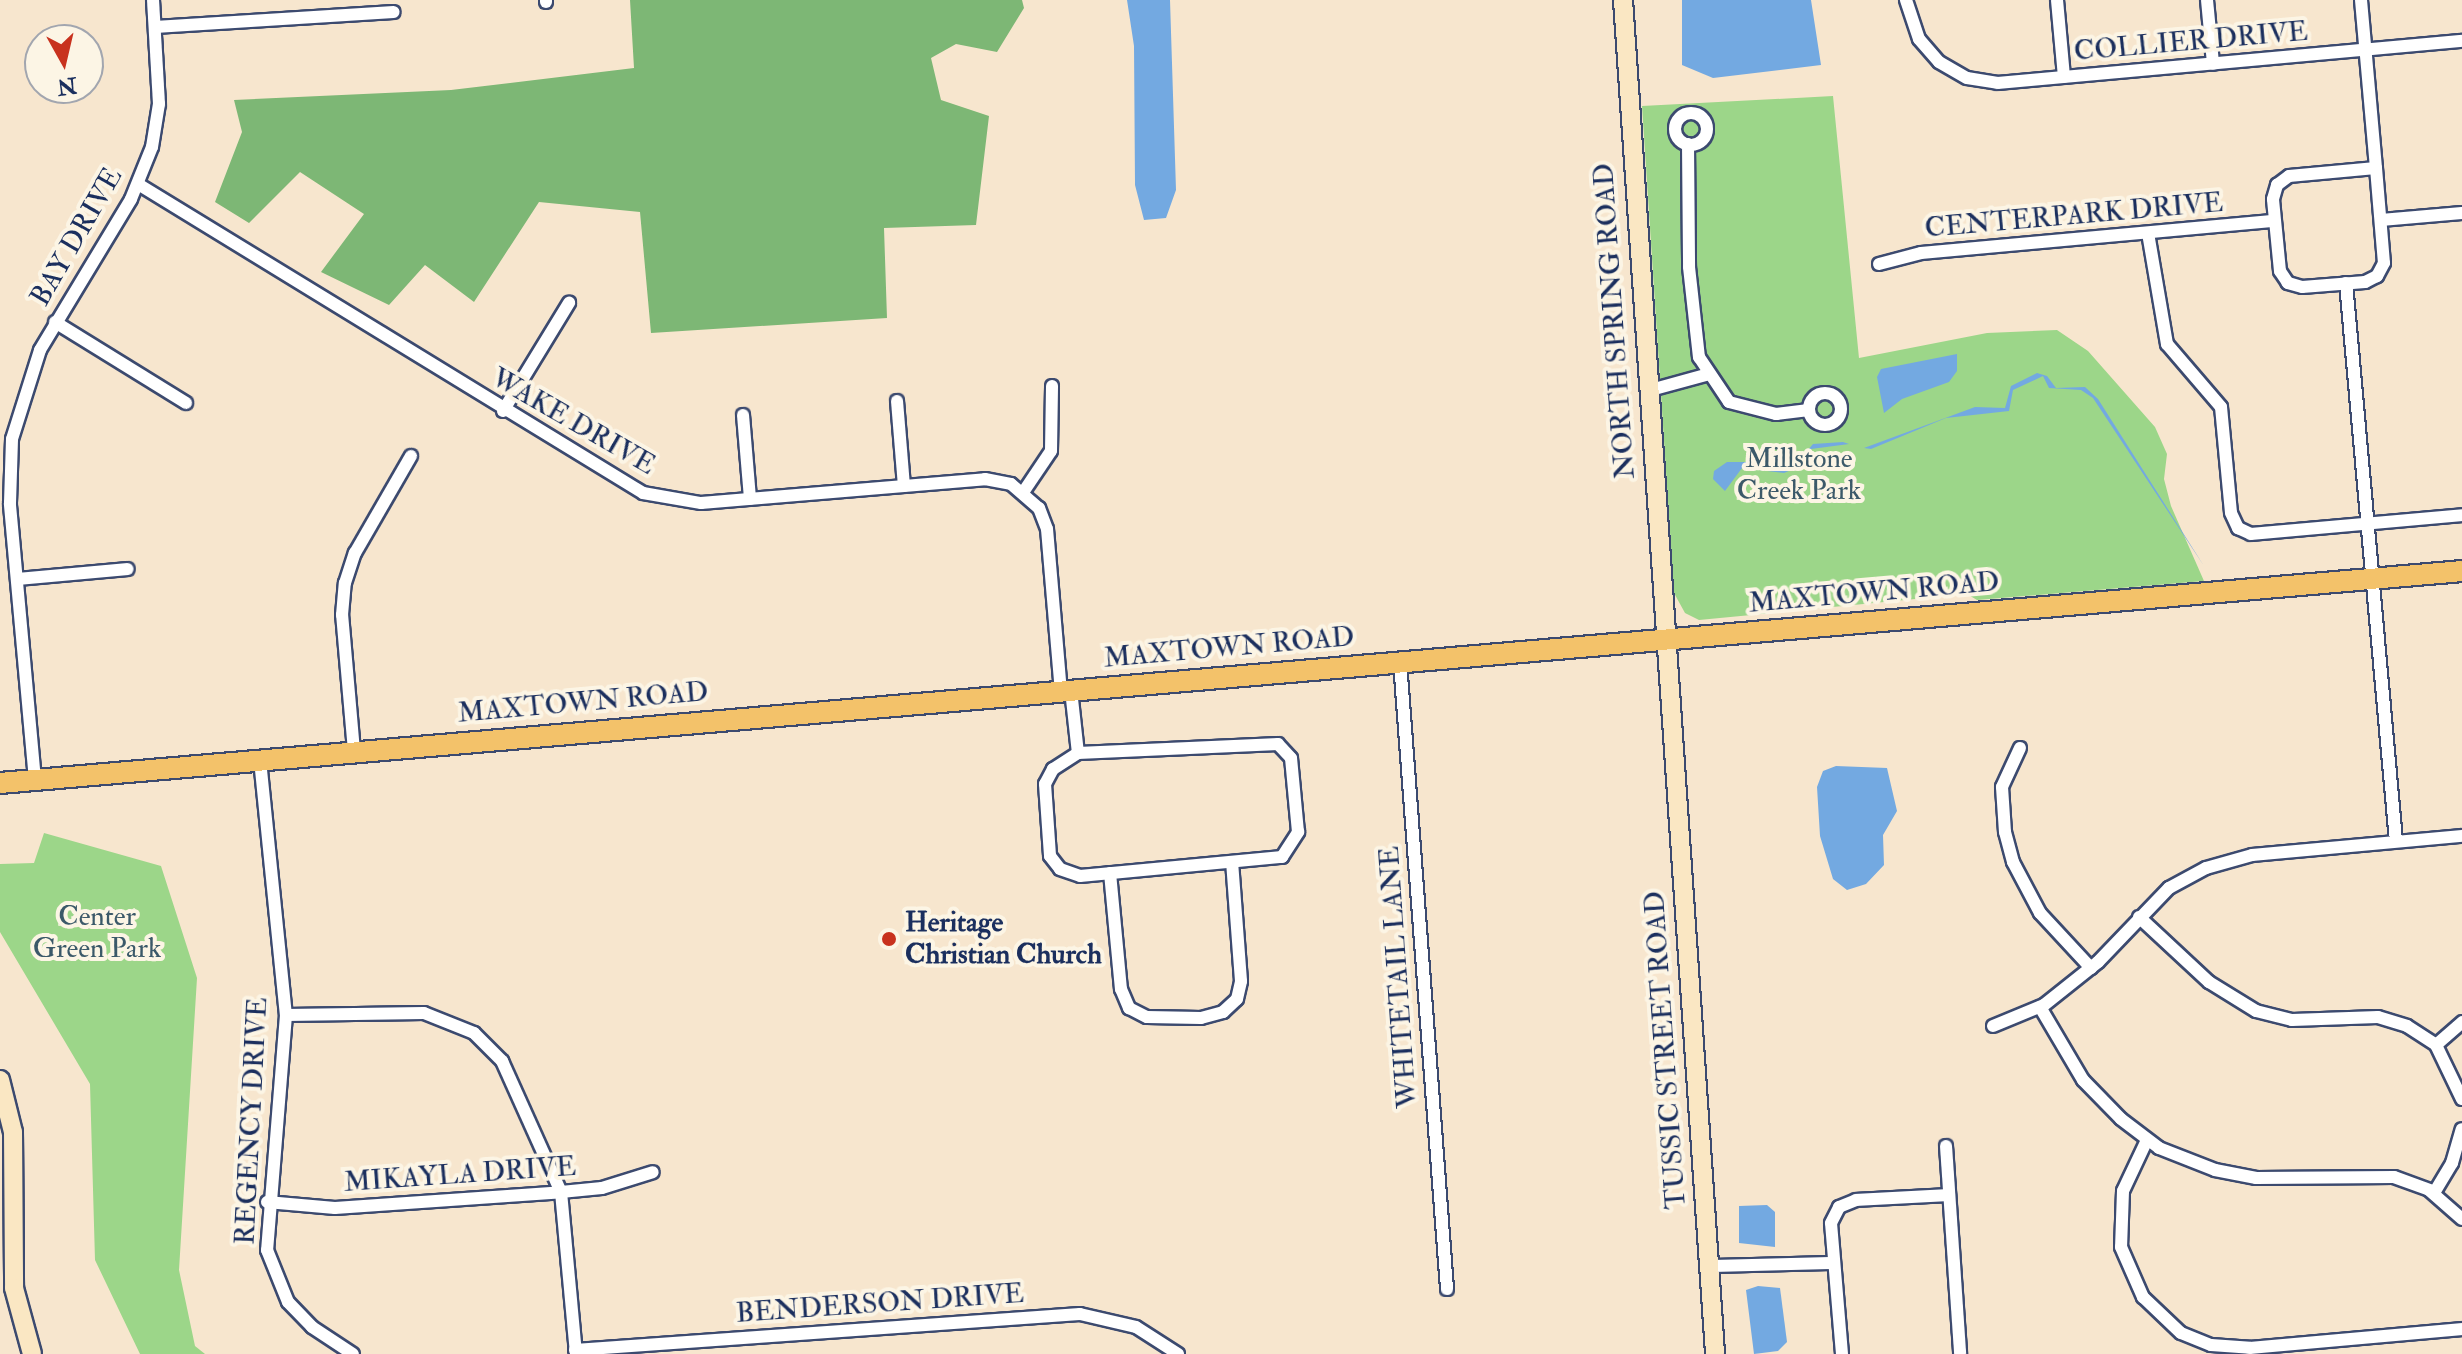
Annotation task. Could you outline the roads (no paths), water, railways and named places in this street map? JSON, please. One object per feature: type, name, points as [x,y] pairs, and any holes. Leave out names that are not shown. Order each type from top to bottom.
[{"type":"main road","name":"NORTH SPRING ROAD","points":[[1623,0],[1663,638],[1673,742]]},
{"type":"main road","name":"MAXTOWN ROAD","points":[[0,783],[2462,571]]},
{"type":"main road","name":"TUSSIC STREET ROAD","points":[[1673,742],[1715,1354]]},
{"type":"main road","points":[[0,1080],[13,1132],[14,1288],[32,1354]]},
{"type":"street","name":"BAY DRIVE","points":[[35,780],[10,486],[12,439],[27,378],[55,322],[138,184],[152,147],[159,104],[153,0]]},
{"type":"street","name":"COLLIER DRIVE","points":[[1906,0],[1911,24],[1932,55],[1952,71],[1981,81],[2064,77],[2462,41]]},
{"type":"street","points":[[2057,0],[2064,77]]},
{"type":"street","points":[[2207,0],[2213,64]]},
{"type":"street","points":[[2361,0],[2381,220],[2382,270],[2370,280],[2288,283],[2280,271],[2275,221],[2274,192],[2282,179],[2376,168]]},
{"type":"street","points":[[155,27],[394,12]]},
{"type":"street","points":[[1688,144],[1692,316],[1699,357],[1729,402],[1776,414],[1809,410]]},
{"type":"street","name":"WAKE DRIVE","points":[[138,184],[503,411],[643,493],[701,503],[985,479],[1024,491]]},
{"type":"street","points":[[2381,220],[2462,213]]},
{"type":"street","name":"CENTERPARK DRIVE","points":[[1879,264],[1921,253],[2275,221]]},
{"type":"street","points":[[2148,233],[2167,344],[2221,407],[2231,513],[2238,528],[2251,534],[2462,515]]},
{"type":"street","points":[[2346,283],[2396,841]]},
{"type":"street","points":[[503,411],[569,303]]},
{"type":"street","points":[[55,322],[186,403]]},
{"type":"street","points":[[1647,391],[1709,374]]},
{"type":"street","points":[[1052,386],[1054,439],[1045,463],[1024,491],[1039,508],[1047,529],[1066,690],[1078,753]]},
{"type":"street","points":[[897,401],[904,486]]},
{"type":"street","points":[[743,415],[750,499]]},
{"type":"street","points":[[354,751],[342,615],[345,583],[355,553],[411,456]]},
{"type":"street","points":[[18,579],[128,569]]},
{"type":"street","name":"WHITETAIL LANE","points":[[1400,662],[1447,1289]]},
{"type":"street","points":[[1278,744],[1291,758],[1298,832],[1282,857],[1232,862],[1080,876],[1060,869],[1050,856],[1045,784],[1053,769],[1078,753],[1278,744]]},
{"type":"street","points":[[2020,748],[2002,787],[2005,832],[2013,862],[2040,913],[2091,968]]},
{"type":"street","name":"REGENCY DRIVE","points":[[260,760],[286,1015],[267,1202],[267,1250],[279,1287],[299,1315],[353,1354]]},
{"type":"street","points":[[1993,1026],[2040,1007],[2091,968],[2169,888],[2225,861],[2462,836]]},
{"type":"street","points":[[1110,873],[1121,989],[1129,1008],[1147,1017],[1201,1018],[1223,1012],[1237,999],[1241,981],[1232,862]]},
{"type":"street","points":[[2139,917],[2240,1004],[2292,1020],[2378,1017],[2407,1026],[2436,1045],[2462,1099]]},
{"type":"street","points":[[2040,1007],[2083,1080],[2147,1140],[2239,1175],[2294,1180],[2379,1176],[2434,1193],[2462,1219]]},
{"type":"street","points":[[286,1015],[415,1012],[474,1033],[512,1077],[561,1192],[575,1352]]},
{"type":"street","points":[[2436,1045],[2462,1022]]},
{"type":"street","points":[[2434,1193],[2452,1163],[2462,1129]]},
{"type":"street","points":[[2147,1140],[2123,1191],[2121,1247],[2143,1297],[2181,1333],[2211,1345],[2250,1348],[2462,1329]]},
{"type":"street","points":[[1946,1146],[1960,1354]]},
{"type":"street","name":"MIKAYLA DRIVE","points":[[267,1202],[335,1208],[561,1192],[610,1186],[653,1172]]},
{"type":"street","points":[[1842,1354],[1831,1223],[1839,1207],[1856,1200],[1948,1195]]},
{"type":"street","points":[[1709,1266],[1834,1263]]},
{"type":"street","name":"BENDERSON DRIVE","points":[[575,1352],[1080,1314],[1136,1327],[1178,1354]]},
{"type":"water","points":[[1127,0],[1170,0],[1176,190],[1166,218],[1144,220],[1135,185],[1134,46]]},
{"type":"water","points":[[1682,0],[1811,0],[1821,65],[1713,78],[1682,65]]},
{"type":"water","points":[[1957,354],[1957,371],[1949,382],[1902,399],[1884,413],[1877,377],[1881,369]]},
{"type":"water","points":[[2037,373],[2047,376],[2056,388],[2085,387],[2098,399],[2204,566],[2093,398],[2081,390],[2049,388],[2043,376],[2013,390],[2009,411],[1946,418],[1871,449],[1864,448],[1975,407],[2005,408],[2011,386]]},
{"type":"water","points":[[1813,444],[1849,444],[1811,449],[1801,466],[1784,473],[1742,468],[1725,491],[1713,479],[1714,471],[1727,462],[1746,462],[1755,469],[1779,468],[1797,463]]},
{"type":"water","points":[[1836,766],[1887,768],[1897,811],[1883,835],[1884,865],[1866,884],[1847,890],[1833,879],[1820,836],[1817,787],[1823,771]]},
{"type":"water","points":[[1767,1205],[1775,1212],[1775,1247],[1739,1243],[1739,1206]]},
{"type":"water","points":[[1758,1286],[1780,1288],[1787,1342],[1778,1351],[1754,1354],[1746,1290]]},
{"type":"place","name":"Heritage Christian Church","points":[[889,939]]},
{"type":"park label","name":"Millstone Creek Park","points":[[1799,475]]},
{"type":"park label","name":"Center Green Park","points":[[97,933]]}]
